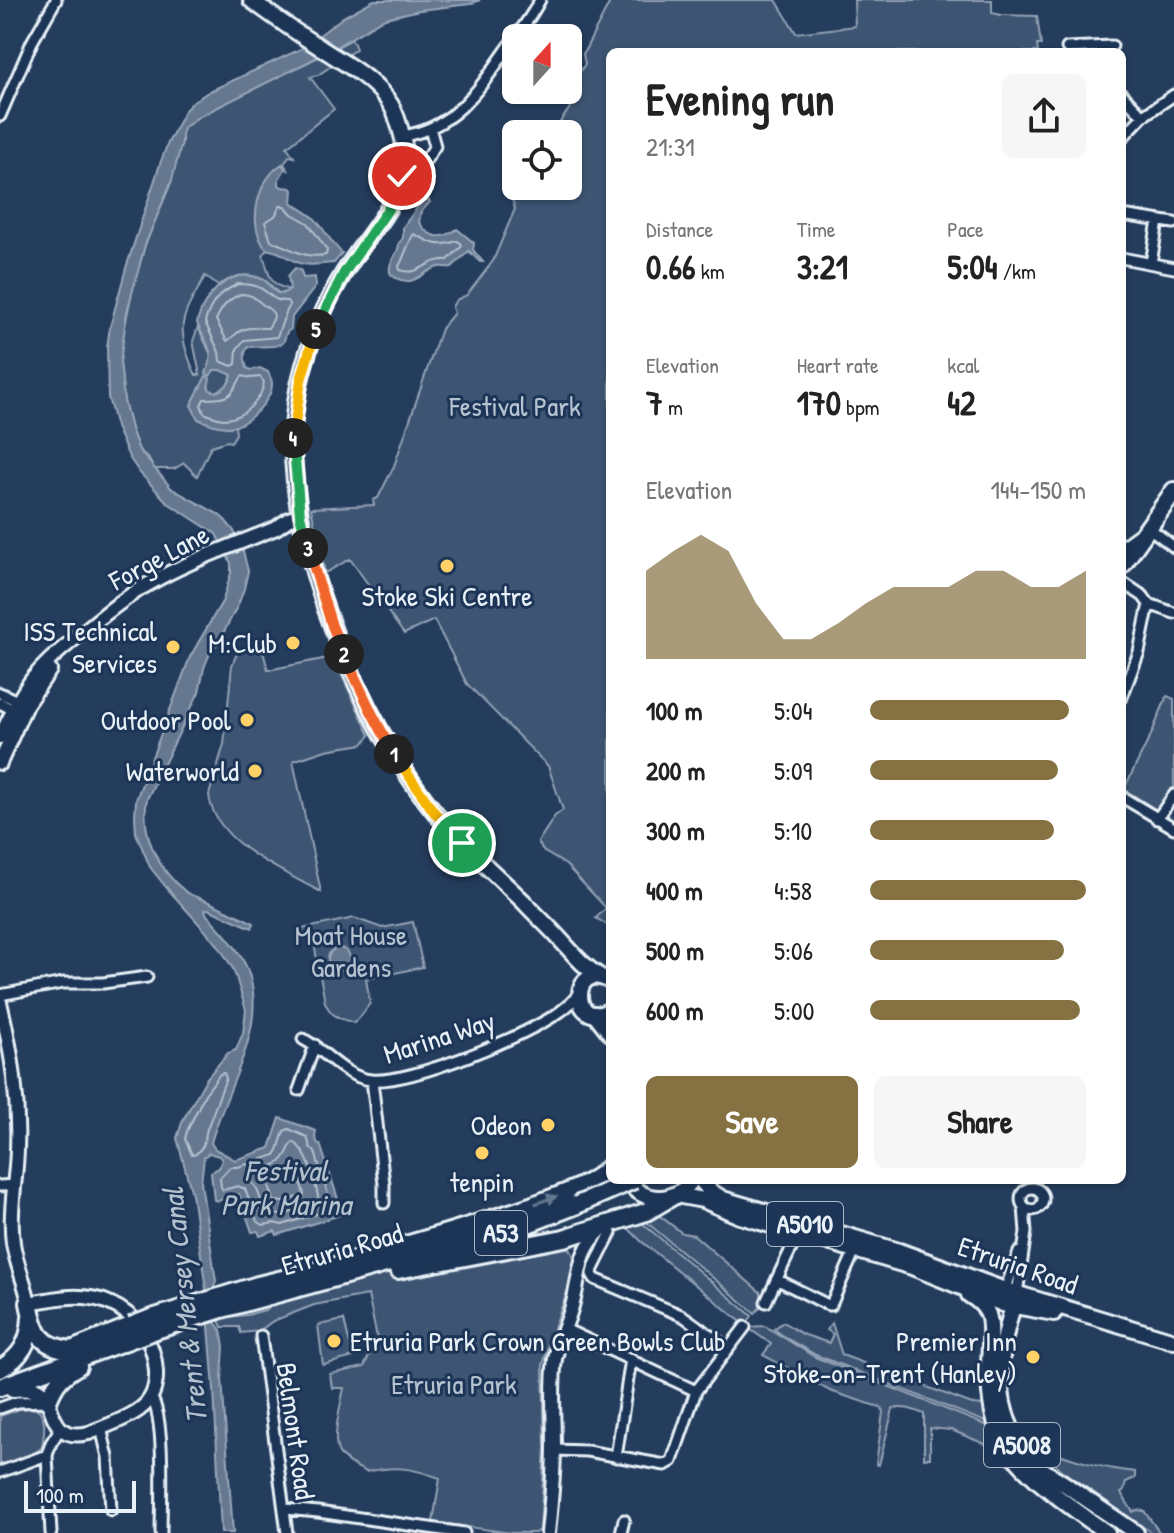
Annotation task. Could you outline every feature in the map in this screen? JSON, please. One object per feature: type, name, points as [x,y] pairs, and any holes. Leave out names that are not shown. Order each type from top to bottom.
[{"type":"highway","points":[[1126,553],[1174,491]]},
{"type":"highway","points":[[332,1273],[569,1192],[606,1170]]},
{"type":"highway","name":"Etruria Road","points":[[0,1376],[211,1306],[517,1228],[625,1184]]},
{"type":"highway","points":[[332,1273],[412,1267],[608,1229],[674,1195]]},
{"type":"highway","points":[[30,1307],[40,1336],[47,1344],[72,1350]]},
{"type":"highway","points":[[0,1369],[13,1362],[27,1341],[30,1307]]},
{"type":"highway","name":"Etruria Road","points":[[0,1388],[107,1348],[134,1332]]},
{"type":"highway","points":[[0,1388],[27,1386],[39,1391],[48,1401],[57,1381],[64,1374],[107,1348]]},
{"type":"main road","points":[[251,0],[358,72],[383,95],[394,113],[402,136],[404,165],[400,189],[337,285],[317,326],[301,380],[293,436],[301,520],[332,626],[372,713],[407,775],[434,812],[586,967],[606,978]]},
{"type":"main road","points":[[569,950],[579,976],[581,1004],[606,1029]]},
{"type":"main road","points":[[580,991],[590,978],[606,978]]},
{"type":"main road","points":[[592,1013],[606,1012]]},
{"type":"main road","name":"Etruria Road","points":[[630,1184],[646,1196],[662,1199],[674,1195],[703,1200],[740,1216],[907,1254],[1010,1299]]},
{"type":"main road","points":[[674,1195],[688,1184]]},
{"type":"main road","name":"Etruria Road","points":[[704,1184],[723,1199],[938,1278],[1174,1341]]},
{"type":"main road","name":"A5008","points":[[938,1278],[976,1299],[988,1313],[991,1327],[991,1407],[1003,1439],[1033,1476],[1107,1533]]},
{"type":"main road","points":[[989,1372],[1010,1299]]},
{"type":"main road","name":"A5008","points":[[1010,1299],[1001,1367],[1001,1401],[1014,1435],[1043,1469],[1121,1533]]},
{"type":"main road","name":"A5008","points":[[1043,1469],[1136,1533]]},
{"type":"street","points":[[0,116],[32,42],[56,0]]},
{"type":"street","points":[[402,136],[430,128],[471,100],[540,0]]},
{"type":"street","points":[[1073,44],[1107,48]]},
{"type":"street","points":[[1126,134],[1143,116],[1174,95]]},
{"type":"street","points":[[1126,98],[1143,116]]},
{"type":"street","points":[[422,166],[435,146],[430,128]]},
{"type":"street","points":[[1126,216],[1174,223]]},
{"type":"street","points":[[1151,263],[1158,221]]},
{"type":"street","points":[[1126,259],[1174,268]]},
{"type":"street","name":"Forge Lane","points":[[0,737],[71,642],[94,622],[146,585],[173,571],[301,520]]},
{"type":"street","points":[[1148,527],[1174,547]]},
{"type":"street","points":[[1126,585],[1149,604],[1174,613]]},
{"type":"street","points":[[1126,686],[1139,652],[1149,604]]},
{"type":"street","points":[[0,693],[20,708]]},
{"type":"street","points":[[0,703],[20,708]]},
{"type":"street","name":"Forge Lane","points":[[0,763],[20,708]]},
{"type":"street","points":[[1158,816],[1174,795]]},
{"type":"street","points":[[1126,799],[1174,828]]},
{"type":"street","points":[[0,995],[63,983],[103,983],[147,977]]},
{"type":"street","name":"Marina Way","points":[[303,1039],[353,1074],[372,1080],[417,1073],[469,1055],[549,1018],[562,1011],[580,991]]},
{"type":"street","points":[[0,1002],[5,1045],[18,1101],[13,1241],[30,1307],[56,1297],[76,1296],[107,1302],[121,1310],[142,1330],[155,1359],[156,1380],[151,1397],[141,1409],[81,1435],[60,1429],[48,1401],[17,1402],[0,1408]]},
{"type":"street","name":"Marina Way","points":[[549,1018],[569,1011],[592,1013]]},
{"type":"street","points":[[299,1090],[315,1045]]},
{"type":"street","points":[[372,1080],[386,1160],[384,1203]]},
{"type":"street","points":[[1037,1190],[1041,1184]]},
{"type":"street","points":[[0,1186],[15,1185]]},
{"type":"street","points":[[1010,1299],[1024,1237],[1021,1195],[1026,1190],[1037,1190]]},
{"type":"street","points":[[1024,1237],[1043,1203],[1037,1190]]},
{"type":"street","points":[[1024,1207],[1031,1211],[1038,1209]]},
{"type":"street","points":[[766,1302],[801,1228]]},
{"type":"street","points":[[608,1229],[596,1254],[592,1271],[595,1279],[683,1316],[728,1348]]},
{"type":"street","points":[[548,1533],[554,1450],[552,1390],[558,1346],[577,1286],[583,1254],[591,1240],[608,1229]]},
{"type":"street","points":[[564,1238],[575,1250],[577,1286]]},
{"type":"street","points":[[778,1280],[831,1305],[855,1250]]},
{"type":"street","points":[[554,1450],[587,1451],[665,1465],[672,1461],[696,1391],[745,1327]]},
{"type":"street","points":[[565,1329],[696,1391]]},
{"type":"street","name":"Belmont Road","points":[[261,1336],[287,1533]]},
{"type":"street","points":[[616,1457],[631,1359]]},
{"type":"street","points":[[151,1397],[158,1413],[161,1533]]},
{"type":"street","points":[[101,1428],[108,1457],[111,1510]]},
{"type":"street","points":[[51,1533],[47,1455],[60,1429]]},
{"type":"street","points":[[0,1472],[47,1455]]},
{"type":"street","points":[[285,1509],[464,1533]]},
{"type":"street","points":[[621,1533],[624,1520]]},
{"type":"green space","name":"Festival Park","points":[[611,0],[776,0],[796,33],[855,26],[854,0],[992,0],[992,13],[1037,16],[1041,45],[1037,45],[1037,48],[606,48],[606,908],[566,865],[543,851],[538,842],[555,816],[563,810],[548,766],[467,684],[434,620],[404,634],[350,559],[325,573],[311,508],[374,505],[373,500],[378,498],[394,466],[441,329],[454,313],[452,307],[456,300],[467,295],[493,261],[515,209],[512,200],[582,200],[582,120],[562,120],[571,104],[582,104],[582,69],[585,64],[583,54]]},
{"type":"green space","points":[[352,39],[356,49],[318,75],[310,77],[334,109],[287,147],[294,157],[289,156],[284,164],[288,170],[282,165],[262,190],[263,245],[267,249],[263,255],[273,282],[290,290],[281,294],[266,281],[255,277],[218,286],[205,276],[184,318],[184,343],[196,375],[200,375],[193,341],[198,327],[211,355],[214,370],[232,374],[227,385],[216,392],[210,391],[206,377],[202,387],[225,427],[235,426],[236,434],[231,442],[211,446],[197,476],[184,463],[174,469],[154,469],[139,450],[131,429],[124,401],[121,346],[145,245],[172,180],[184,128],[198,117]]},
{"type":"green space","name":"Waterworld","points":[[261,644],[268,670],[333,657],[370,735],[363,744],[326,750],[293,761],[321,892],[270,865],[237,841],[223,827],[209,795],[224,744],[232,665],[239,649]]},
{"type":"green space","points":[[1167,696],[1174,699],[1174,787],[1158,811],[1126,790]]},
{"type":"green space","name":"Festival Park","points":[[606,908],[606,924],[596,918]]},
{"type":"green space","name":"Moat House Gardens","points":[[354,918],[382,928],[413,922],[423,967],[366,979],[370,1003],[354,1023],[336,1016],[327,1007],[313,938],[303,936],[302,929]]},
{"type":"green space","points":[[660,1216],[682,1233],[694,1235],[760,1292],[765,1302],[755,1313],[645,1221]]},
{"type":"green space","points":[[642,1223],[752,1316],[745,1325],[628,1228]]},
{"type":"green space","name":"Etruria Park","points":[[565,1244],[572,1253],[576,1263],[577,1286],[570,1284],[543,1365],[545,1449],[540,1529],[535,1533],[511,1533],[433,1522],[440,1478],[403,1469],[366,1472],[341,1456],[336,1430],[344,1388],[332,1388],[330,1374],[364,1367],[377,1338],[368,1295],[314,1305],[273,1321],[259,1331],[241,1333],[239,1327],[222,1327],[218,1318],[268,1309],[265,1303],[351,1280]]},
{"type":"green space","name":"Etruria Park Crown Green Bowls Club","points":[[344,1320],[353,1357],[323,1365],[318,1325]]},
{"type":"green space","points":[[783,1322],[802,1334],[829,1343],[833,1334],[827,1330],[832,1323],[842,1355],[972,1404],[984,1405],[988,1423],[816,1355],[774,1329]]},
{"type":"green space","points":[[765,1326],[815,1357],[988,1426],[1000,1450],[951,1430],[930,1428],[930,1458],[924,1458],[924,1414],[897,1408],[893,1409],[879,1465],[876,1464],[882,1408],[830,1391],[763,1355],[771,1344],[747,1327]]},
{"type":"green space","points":[[31,1408],[39,1410],[43,1419],[42,1447],[35,1453],[0,1466],[0,1416]]},
{"type":"green space","points":[[1037,1446],[1085,1462],[1135,1472],[1135,1478],[1126,1482],[1121,1493],[1133,1512],[1144,1511],[1160,1533],[1152,1533],[1064,1472]]},
{"type":"water","name":"Festival Park Marina","points":[[374,0],[480,0],[385,18],[324,54],[198,117],[184,128],[172,180],[145,245],[127,312],[120,362],[124,401],[139,450],[172,489],[225,520],[234,531],[248,571],[238,605],[217,645],[212,648],[199,692],[147,799],[146,812],[153,850],[176,883],[189,893],[254,923],[252,928],[205,910],[242,958],[253,992],[247,1045],[211,1143],[215,1149],[235,1160],[270,1148],[280,1118],[316,1131],[315,1136],[343,1214],[277,1235],[275,1231],[260,1236],[258,1231],[252,1232],[239,1194],[214,1200],[211,1172],[219,1168],[222,1160],[209,1153],[204,1157],[201,1183],[216,1281],[212,1291],[214,1321],[221,1330],[224,1346],[222,1379],[233,1533],[221,1533],[206,1289],[192,1194],[177,1138],[183,1120],[206,1079],[228,1053],[236,1050],[243,1033],[246,1010],[232,967],[218,945],[150,867],[136,833],[135,817],[136,800],[190,657],[223,600],[231,563],[216,534],[168,503],[129,457],[108,397],[107,347],[126,268],[161,161],[185,110],[210,91],[303,48],[343,17]]},
{"type":"water","points":[[282,164],[285,169],[279,185],[293,190],[292,202],[313,217],[342,253],[334,263],[299,263],[263,245],[256,224],[258,201],[267,180]]},
{"type":"water","points":[[423,200],[430,202],[421,212],[419,222],[423,228],[436,236],[457,229],[474,243],[473,250],[483,262],[469,251],[452,267],[433,269],[414,280],[403,281],[391,275],[391,264],[403,238],[403,227]]},
{"type":"water","points":[[295,268],[301,271],[303,278],[315,277],[316,286],[292,317],[291,329],[283,343],[248,347],[245,354],[247,368],[260,368],[268,372],[272,383],[269,396],[254,414],[236,426],[221,426],[198,419],[191,405],[206,376],[210,379],[208,387],[216,392],[227,386],[232,375],[221,370],[214,370],[210,376],[206,373],[210,353],[197,323],[206,302],[221,285],[241,276],[264,280],[276,292],[283,293],[290,289],[288,276]]},
{"type":"water","points":[[335,948],[343,948],[350,959],[343,970],[335,970],[328,963],[328,955]]},
{"type":"place","name":"Stoke Ski Centre","points":[[447,566]]},
{"type":"place","name":"M:Club","points":[[293,643]]},
{"type":"place","name":"ISS Technical Services","points":[[173,647]]},
{"type":"place","name":"Outdoor Pool","points":[[247,720]]},
{"type":"place","name":"Waterworld","points":[[255,771]]},
{"type":"place","name":"Odeon","points":[[548,1125]]},
{"type":"place","name":"tenpin","points":[[482,1153]]},
{"type":"place","name":"Etruria Park Crown Green Bowls Club","points":[[334,1341]]},
{"type":"place","name":"Premier Inn Stoke-on-Trent (Hanley)","points":[[1033,1357]]},
{"type":"route","points":[[402,176],[400,189],[389,209],[344,273],[317,326],[307,354],[294,416],[297,498],[318,584],[351,670],[386,741],[407,775],[462,843]]},
{"type":"water label","name":"Trent & Mersey Canal","points":[[185,1306]]}]
